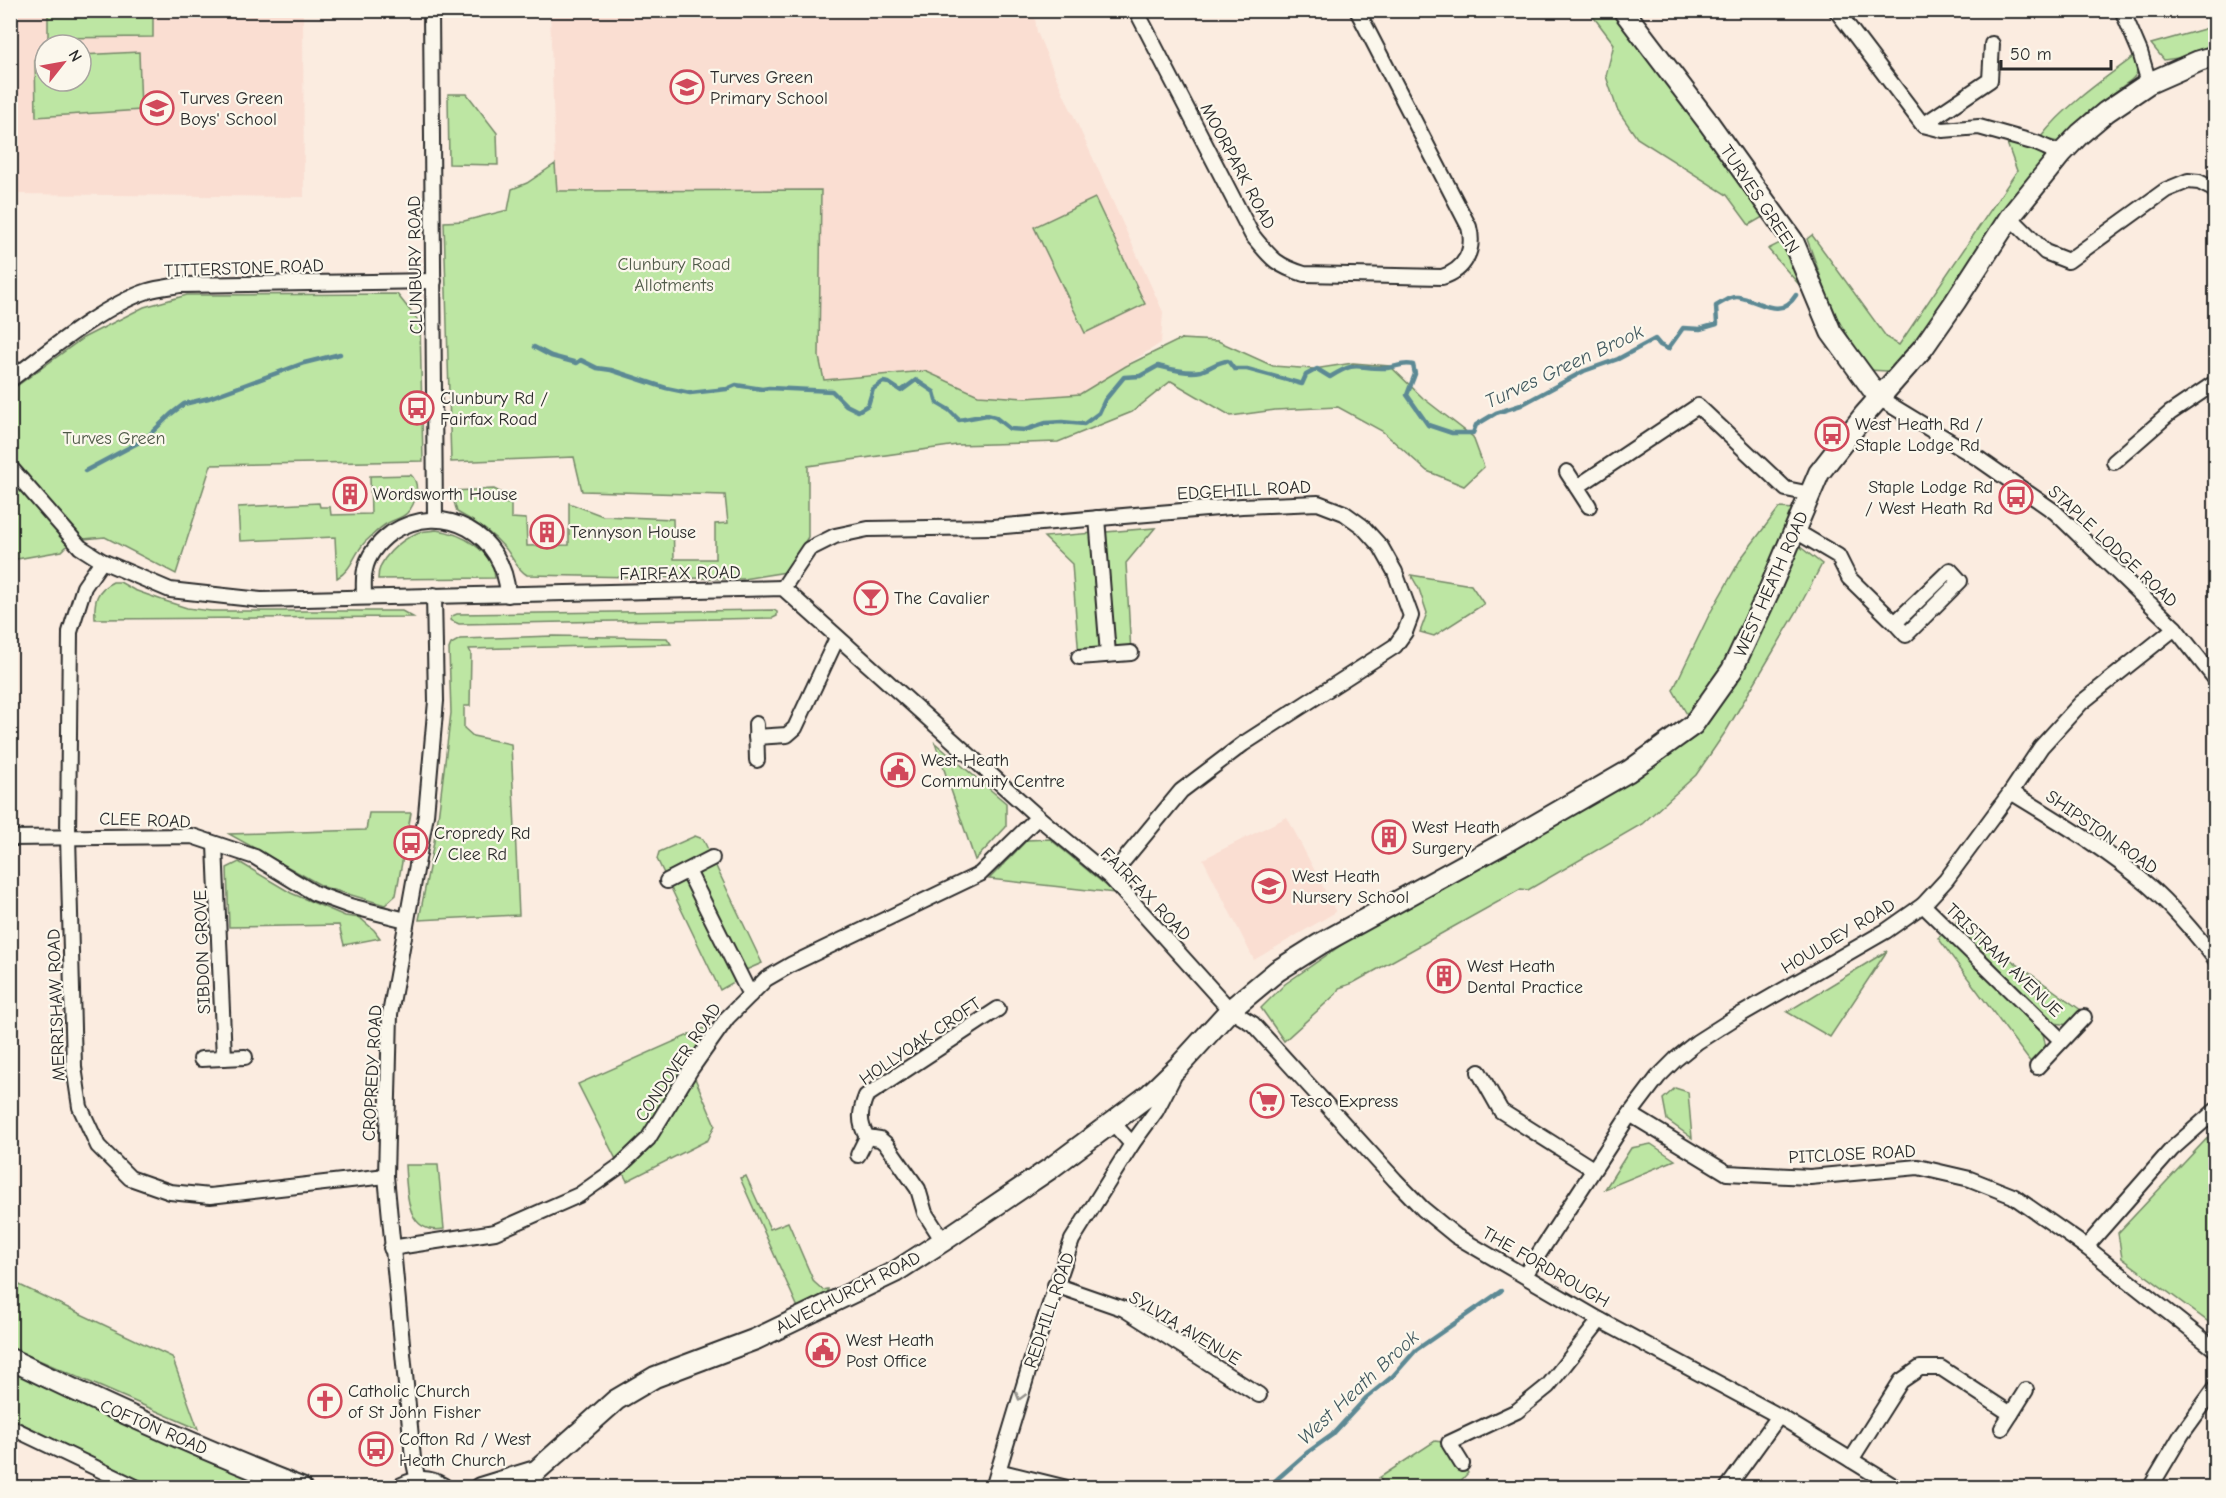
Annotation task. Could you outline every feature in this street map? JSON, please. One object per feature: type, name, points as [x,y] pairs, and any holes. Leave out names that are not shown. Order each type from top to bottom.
[{"type":"street","name":"CLUNBURY ROAD","points":[[431,10],[435,518]]},
{"type":"street","name":"MOORPARK ROAD","points":[[1136,10],[1252,235],[1272,260],[1304,274],[1442,277],[1451,274],[1460,268],[1470,250],[1472,239],[1468,227],[1357,10]]},
{"type":"street","name":"TURVES GREEN","points":[[1623,10],[1708,122],[1793,241],[1831,332],[1879,398]]},
{"type":"street","points":[[1836,10],[1923,124],[1942,130],[1979,127],[2036,143],[2061,154]]},
{"type":"street","points":[[2122,10],[2140,52],[2149,83]]},
{"type":"street","points":[[1923,124],[1990,80],[1992,44]]},
{"type":"street","name":"WEST HEATH ROAD","points":[[1230,1010],[1277,971],[1320,944],[1629,771],[1694,725],[1732,670],[1819,473],[1929,339],[2010,217],[2061,154],[2094,121],[2149,83],[2216,56]]},
{"type":"street","points":[[2010,217],[2045,252],[2068,261],[2166,190],[2188,181],[2199,182],[2216,193]]},
{"type":"street","name":"TITTERSTONE ROAD","points":[[10,380],[73,333],[117,306],[148,291],[180,285],[434,281]]},
{"type":"street","points":[[2114,462],[2170,413],[2216,382]]},
{"type":"street","name":"STAPLE LODGE ROAD","points":[[1879,398],[1979,459],[2055,512],[2175,628],[2216,680]]},
{"type":"street","points":[[1577,487],[1698,406],[1786,489],[1811,494]]},
{"type":"street","name":"FAIRFAX ROAD","points":[[10,466],[80,547],[102,561],[170,590],[261,600],[783,588],[1038,816],[1110,877],[1230,1010]]},
{"type":"street","points":[[1567,472],[1589,506]]},
{"type":"street","name":"EDGEHILL ROAD","points":[[783,588],[810,549],[835,536],[868,529],[993,527],[1242,506],[1318,502],[1344,513],[1370,534],[1381,547],[1395,572],[1411,616],[1406,632],[1395,646],[1243,744],[1181,790],[1110,877]]},
{"type":"street","points":[[364,597],[365,569],[378,543],[400,528],[416,521],[435,518],[451,521],[477,533],[495,553],[507,578],[508,595]]},
{"type":"street","points":[[1097,518],[1108,654]]},
{"type":"street","points":[[1794,530],[1838,556],[1850,578],[1894,623],[1906,635],[1960,581],[1950,570],[1894,623]]},
{"type":"street","name":"MERRISHAW ROAD","points":[[102,561],[84,587],[70,632],[68,836],[74,1067],[80,1107],[98,1146],[130,1178],[170,1192],[210,1196],[386,1176]]},
{"type":"street","name":"CROPREDY ROAD","points":[[410,1484],[413,1458],[386,1176],[390,1014],[426,815],[436,698],[434,595]]},
{"type":"street","name":"HOULDEY ROAD","points":[[1526,1275],[1630,1114],[1658,1077],[1676,1059],[1733,1018],[1886,931],[1923,905],[1946,880],[2041,747],[2081,703],[2175,628]]},
{"type":"street","points":[[757,760],[756,730],[787,735],[795,728],[837,638]]},
{"type":"street","points":[[1079,657],[1131,653]]},
{"type":"street","name":"SHIPSTON ROAD","points":[[2011,792],[2092,843],[2148,885],[2182,919],[2216,960]]},
{"type":"street","name":"CONDOVER ROAD","points":[[392,1248],[495,1232],[579,1195],[620,1166],[648,1139],[727,1018],[766,979],[792,964],[980,874],[1038,816]]},
{"type":"street","name":"CLEE ROAD","points":[[10,838],[192,836],[255,857],[314,893],[350,906],[406,920]]},
{"type":"street","name":"SIBDON GROVE","points":[[215,845],[224,1058]]},
{"type":"street","points":[[667,881],[712,858]]},
{"type":"street","points":[[688,871],[750,995]]},
{"type":"street","name":"TRISTRAM AVENUE","points":[[1923,905],[2061,1040]]},
{"type":"street","name":"HOLLYOAK CROFT","points":[[867,1137],[860,1117],[866,1096],[998,1010]]},
{"type":"street","name":"REDHILL ROAD","points":[[993,1488],[1055,1285],[1072,1240],[1132,1144],[1156,1111],[1178,1067],[1230,1010]]},
{"type":"street","name":"THE FORDROUGH","points":[[1230,1010],[1253,1024],[1423,1209],[1456,1236],[1600,1320],[1779,1416],[1897,1488]]},
{"type":"street","name":"TRISTRAM AVENUE","points":[[2037,1067],[2084,1017]]},
{"type":"street","points":[[201,1059],[245,1057]]},
{"type":"street","name":"ALVECHURCH ROAD","points":[[517,1488],[616,1400],[645,1383],[756,1339],[809,1314],[895,1272],[943,1242],[1052,1168],[1113,1123],[1150,1094],[1178,1067]]},
{"type":"street","points":[[1479,1072],[1501,1111],[1593,1169]]},
{"type":"street","points":[[2086,1247],[2172,1149],[2216,1110]]},
{"type":"street","name":"PITCLOSE ROAD","points":[[1630,1114],[1727,1173],[1810,1177],[1918,1167],[1970,1179],[2013,1196],[2086,1247],[2216,1350]]},
{"type":"street","points":[[1113,1123],[1132,1144]]},
{"type":"street","points":[[858,1155],[867,1137],[880,1139],[887,1145],[918,1189],[925,1213],[943,1242]]},
{"type":"street","name":"SYLVIA AVENUE","points":[[1055,1285],[1124,1309],[1259,1395]]},
{"type":"street","points":[[1462,1464],[1449,1443],[1516,1411],[1548,1386],[1600,1320]]},
{"type":"street","name":"COFTON ROAD","points":[[10,1359],[87,1397],[301,1488]]},
{"type":"street","points":[[1851,1460],[1901,1381],[1920,1368],[1941,1368],[2011,1414]]},
{"type":"street","points":[[2150,1488],[2182,1434],[2216,1387]]},
{"type":"street","points":[[2002,1428],[2026,1390]]},
{"type":"street","points":[[1727,1488],[1779,1416]]},
{"type":"street","points":[[10,1427],[138,1488]]},
{"type":"street","name":"ALVECHURCH ROAD","points":[[480,1488],[534,1471]]},
{"type":"street","points":[[998,1471],[1067,1488]]},
{"type":"street","points":[[410,1484],[433,1482],[442,1488]]},
{"type":"shaded area","name":"Turves Green Boys' School","points":[[14,11],[303,11],[304,197],[11,194]]},
{"type":"shaded area","points":[[550,11],[1034,11],[1037,32],[1056,77],[1163,312],[1161,343],[1080,394],[1026,398],[978,395],[925,371],[824,380],[819,357],[821,190],[556,191]]},
{"type":"shaded area","name":"West Heath Nursery School","points":[[1287,817],[1336,912],[1254,960],[1203,859]]},
{"type":"green space","points":[[48,11],[153,11],[153,37],[93,38],[93,33],[48,33]]},
{"type":"green space","points":[[1589,11],[1619,11],[1768,214],[1749,225],[1727,195],[1637,138],[1617,109],[1606,76],[1614,44]]},
{"type":"green space","points":[[2215,26],[2215,44],[2178,58],[2164,60],[2151,44]]},
{"type":"green space","points":[[139,52],[141,110],[36,117],[36,93],[93,93],[93,54]]},
{"type":"green space","points":[[2135,56],[2137,72],[2131,80],[2088,112],[2059,142],[2040,138],[2073,104]]},
{"type":"green space","points":[[448,94],[467,94],[497,133],[498,165],[449,164]]},
{"type":"green space","points":[[2007,143],[2039,151],[2046,158],[1937,318],[1895,368],[1887,371],[1869,370],[1838,320],[1807,239],[1812,235],[1887,338],[1899,345],[2017,171]]},
{"type":"green space","name":"Clunbury Road Allotments","points":[[555,164],[557,191],[821,190],[819,357],[824,380],[925,371],[978,395],[1026,398],[1080,394],[1126,366],[1181,339],[1218,341],[1273,366],[1314,369],[1353,363],[1390,366],[1423,398],[1473,437],[1484,467],[1464,486],[1427,471],[1382,431],[1338,407],[1275,410],[1231,416],[1171,381],[1132,412],[1058,442],[957,445],[808,466],[808,537],[786,572],[743,579],[527,575],[495,538],[457,512],[451,491],[494,489],[500,492],[503,503],[511,504],[511,518],[526,519],[527,546],[569,545],[569,503],[603,516],[673,519],[674,559],[715,559],[715,524],[728,523],[725,495],[582,491],[574,457],[451,462],[444,222],[464,221],[508,210],[512,189],[527,183]]},
{"type":"green space","points":[[1095,198],[1145,304],[1085,333],[1034,227]]},
{"type":"green space","points":[[1788,239],[1816,304],[1768,249]]},
{"type":"green space","name":"Turves Green","points":[[397,294],[420,323],[423,461],[211,465],[176,574],[105,537],[73,540],[62,551],[11,560],[10,391],[83,338],[144,307],[187,295]]},
{"type":"green space","points":[[411,475],[417,489],[410,509],[403,516],[383,526],[365,542],[350,566],[337,578],[335,537],[240,541],[238,507],[319,503],[320,507],[330,507],[331,515],[371,514],[370,476]]},
{"type":"green space","points":[[1779,508],[1795,509],[1728,667],[1688,716],[1673,690],[1709,615],[1742,557]]},
{"type":"green space","points":[[1155,528],[1126,563],[1131,653],[1079,657],[1072,564],[1044,537]]},
{"type":"green space","points":[[436,530],[465,539],[482,551],[493,568],[495,578],[378,579],[381,564],[397,545],[417,533]]},
{"type":"green space","points":[[1799,546],[1822,564],[1796,613],[1726,731],[1696,775],[1642,824],[1528,890],[1521,889],[1353,983],[1339,988],[1336,994],[1284,1041],[1261,1008],[1285,984],[1353,937],[1653,763],[1697,730],[1737,682]]},
{"type":"green space","points":[[1411,575],[1471,585],[1484,604],[1434,636],[1420,632],[1427,613],[1419,589]]},
{"type":"green space","points":[[120,582],[134,590],[187,608],[211,611],[402,611],[413,617],[95,619],[97,597],[107,585]]},
{"type":"green space","points":[[774,610],[777,616],[773,618],[459,624],[450,620],[457,614]]},
{"type":"green space","points":[[553,636],[667,638],[671,644],[469,649],[471,653],[470,706],[464,706],[464,728],[473,736],[511,744],[519,915],[419,920],[437,826],[451,713],[449,649],[451,644],[460,639]]},
{"type":"green space","points":[[935,743],[1006,803],[1006,827],[975,860]]},
{"type":"green space","points":[[369,813],[411,813],[396,895],[385,905],[324,887],[229,834],[366,830]]},
{"type":"green space","points":[[695,836],[703,839],[762,963],[739,973],[741,978],[720,990],[657,859],[659,852]]},
{"type":"green space","points":[[1050,839],[1115,893],[989,879],[1027,840]]},
{"type":"green space","points":[[239,862],[291,893],[345,916],[360,918],[380,938],[344,945],[339,925],[229,927],[227,868]]},
{"type":"green space","points":[[1957,921],[2085,1013],[2069,1025],[2054,1023],[1953,927]]},
{"type":"green space","points":[[1943,934],[2043,1033],[2046,1048],[2034,1067],[1938,938]]},
{"type":"green space","points":[[1887,951],[1830,1037],[1787,1012]]},
{"type":"green space","points":[[727,1018],[691,1069],[715,1125],[708,1140],[627,1181],[578,1084]]},
{"type":"green space","points":[[1675,1088],[1688,1092],[1692,1138],[1667,1120],[1663,1099]]},
{"type":"green space","points":[[2215,1130],[2215,1325],[2122,1258],[2118,1233]]},
{"type":"green space","points":[[1651,1144],[1675,1160],[1605,1189],[1631,1148]]},
{"type":"green space","points":[[405,1165],[438,1165],[444,1229],[422,1226],[415,1219],[408,1199]]},
{"type":"green space","points":[[746,1176],[770,1229],[788,1222],[814,1282],[823,1290],[828,1289],[822,1298],[799,1310],[740,1178]]},
{"type":"green space","points":[[11,1281],[172,1357],[198,1429],[11,1348]]},
{"type":"green space","points":[[10,1366],[279,1487],[157,1487],[133,1479],[11,1418]]},
{"type":"green space","points":[[1435,1441],[1449,1443],[1468,1473],[1455,1487],[1387,1487],[1379,1478]]},
{"type":"waterway","name":"Turves Green Brook","points":[[534,347],[551,356],[577,363],[581,360],[597,368],[690,393],[727,389],[736,385],[762,389],[832,391],[846,405],[858,411],[868,405],[873,389],[883,382],[901,391],[916,380],[934,392],[937,403],[959,420],[987,415],[995,417],[1010,429],[1025,430],[1046,423],[1084,424],[1099,413],[1105,400],[1124,377],[1140,376],[1158,366],[1196,372],[1228,361],[1234,369],[1247,369],[1302,384],[1306,375],[1317,369],[1330,377],[1339,371],[1357,366],[1385,368],[1409,364],[1413,365],[1415,374],[1407,395],[1428,425],[1452,433],[1473,433],[1476,425],[1496,413],[1521,405],[1584,371],[1618,359],[1655,339],[1668,349],[1683,328],[1700,329],[1717,324],[1716,306],[1729,298],[1738,297],[1776,308],[1790,303],[1796,295]]},
{"type":"waterway","name":"Turves Green Brook","points":[[85,471],[145,439],[184,404],[209,398],[304,363],[340,354]]},
{"type":"waterway","name":"West Heath Brook","points":[[1267,1488],[1308,1452],[1332,1435],[1366,1398],[1393,1376],[1416,1350],[1501,1291]]},
{"type":"place","name":"Turves Green Primary School","points":[[687,87]]},
{"type":"place","name":"Turves Green Boys' School","points":[[157,108]]},
{"type":"place","name":"Clunbury Rd / Fairfax Road","points":[[417,408]]},
{"type":"place","name":"West Heath Rd / Staple Lodge Rd","points":[[1832,434]]},
{"type":"place","name":"Wordsworth House","points":[[350,494]]},
{"type":"place","name":"Staple Lodge Rd / West Heath Rd","points":[[2016,497]]},
{"type":"place","name":"Tennyson House","points":[[547,532]]},
{"type":"place","name":"The Cavalier","points":[[871,598]]},
{"type":"place","name":"West Heath Community Centre","points":[[898,770]]},
{"type":"place","name":"West Heath Surgery","points":[[1389,837]]},
{"type":"place","name":"Cropredy Rd / Clee Rd","points":[[411,843]]},
{"type":"place","name":"West Heath Nursery School","points":[[1269,886]]},
{"type":"place","name":"West Heath Dental Practice","points":[[1444,976]]},
{"type":"place","name":"Tesco Express","points":[[1267,1101]]},
{"type":"place","name":"West Heath Post Office","points":[[823,1350]]},
{"type":"place","name":"Catholic Church of St John Fisher","points":[[325,1401]]},
{"type":"place","name":"Cofton Rd / West Heath Church","points":[[376,1449]]}]
